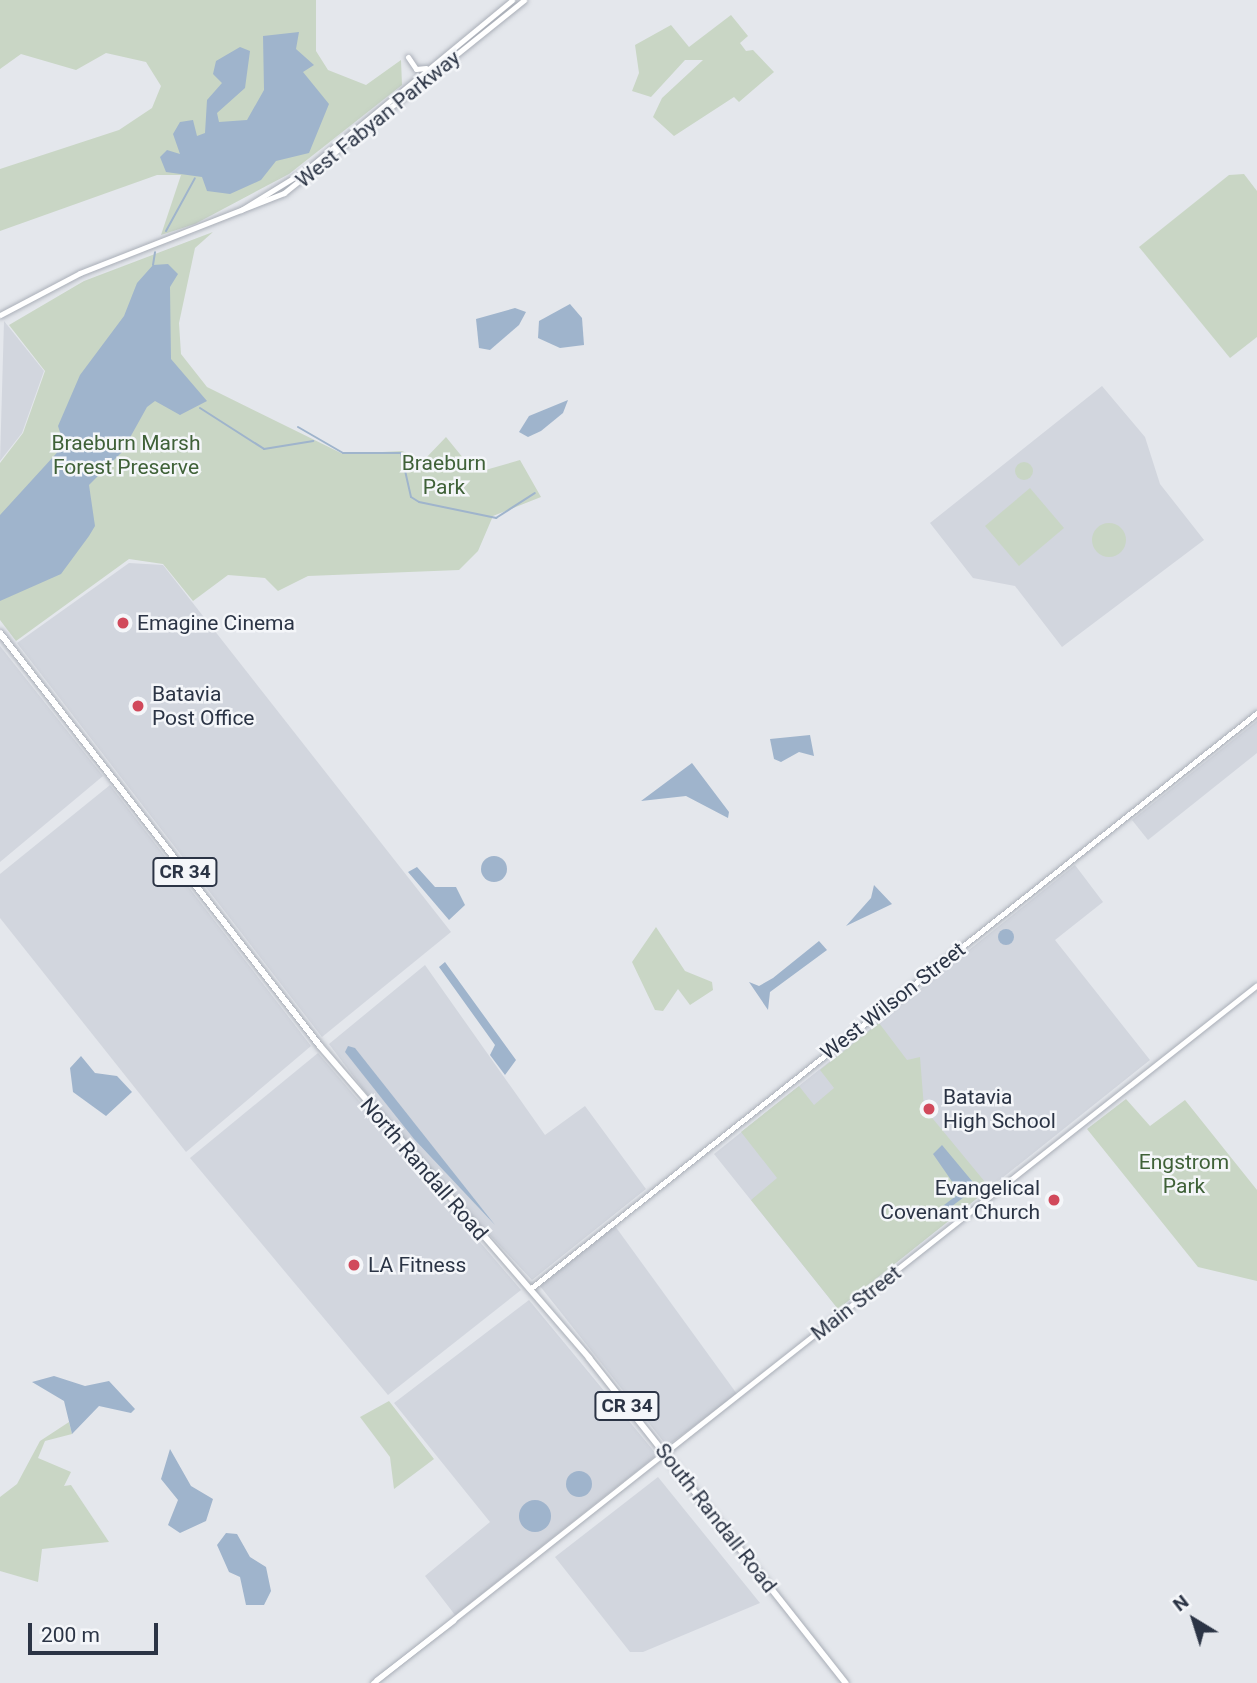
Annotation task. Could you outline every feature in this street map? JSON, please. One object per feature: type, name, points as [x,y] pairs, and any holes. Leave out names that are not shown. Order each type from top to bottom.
[{"type":"main road","name":"West Fabyan Parkway","points":[[221,221],[306,170],[512,0]]},
{"type":"main road","name":"West Fabyan Parkway","points":[[0,315],[80,273],[221,221],[305,178],[524,0]]},
{"type":"main road","points":[[408,57],[416,69],[429,68]]},
{"type":"main road","name":"North Randall Road","points":[[0,633],[320,1046],[530,1289]]},
{"type":"main road","name":"West Wilson Street","points":[[530,1289],[1257,713]]},
{"type":"main road","name":"Main Street","points":[[374,1682],[1257,985]]},
{"type":"main road","name":"South Randall Road","points":[[530,1289],[666,1454],[846,1683]]},
{"type":"shaded area","points":[[4,321],[44,371],[22,433],[0,461]]},
{"type":"shaded area","points":[[1102,386],[1145,437],[1160,484],[1204,540],[1062,647],[1015,586],[973,578],[930,523]]},
{"type":"shaded area","points":[[129,563],[163,565],[451,932],[322,1037],[17,643]]},
{"type":"shaded area","points":[[0,646],[103,776],[0,862]]},
{"type":"shaded area","points":[[1257,721],[1257,753],[1148,840],[1132,820]]},
{"type":"shaded area","points":[[110,785],[311,1046],[186,1152],[0,918],[0,874]]},
{"type":"shaded area","name":"Batavia High School","points":[[1075,865],[1103,902],[1055,940],[1150,1060],[838,1309],[714,1154]]},
{"type":"shaded area","points":[[425,965],[545,1135],[585,1106],[646,1189],[532,1280],[406,1146],[329,1044]]},
{"type":"shaded area","points":[[318,1053],[521,1290],[388,1395],[190,1158]]},
{"type":"shaded area","points":[[615,1226],[737,1394],[667,1446],[540,1286]]},
{"type":"shaded area","points":[[529,1300],[657,1455],[455,1615],[425,1576],[490,1522],[394,1403]]},
{"type":"shaded area","points":[[658,1477],[760,1603],[643,1652],[630,1652],[555,1557]]},
{"type":"green space","points":[[0,0],[316,0],[316,51],[328,70],[366,85],[401,60],[402,85],[289,174],[195,224],[161,235],[181,175],[157,175],[0,231],[0,169],[119,130],[152,108],[161,86],[146,62],[106,53],[76,70],[21,54],[0,69]]},
{"type":"green space","points":[[731,15],[748,36],[740,43],[746,51],[753,50],[774,72],[739,102],[734,97],[674,136],[653,117],[662,98],[703,60],[685,60],[651,97],[632,91],[639,73],[635,45],[671,25],[689,47]]},
{"type":"green space","points":[[1244,174],[1257,191],[1257,337],[1230,358],[1139,247],[1229,175]]},
{"type":"green space","name":"Braeburn Marsh Forest Preserve","points":[[213,232],[195,248],[179,323],[181,354],[207,387],[343,454],[402,451],[424,460],[446,437],[468,464],[482,471],[520,460],[541,497],[493,516],[478,551],[459,570],[308,576],[278,591],[265,578],[228,575],[193,601],[163,564],[129,559],[16,641],[0,620],[0,463],[23,433],[45,371],[9,325],[84,281]]},
{"type":"green space","points":[[1024,462],[1030,465],[1033,471],[1030,477],[1024,480],[1018,477],[1015,471],[1018,465]]},
{"type":"green space","points":[[1030,488],[1064,528],[1019,566],[985,526]]},
{"type":"green space","points":[[1109,523],[1121,528],[1126,540],[1121,552],[1109,557],[1097,552],[1092,540],[1097,528]]},
{"type":"green space","points":[[656,927],[685,971],[712,982],[713,990],[690,1005],[678,989],[663,1011],[655,1010],[632,962]]},
{"type":"green space","points":[[879,1023],[907,1060],[920,1057],[924,1108],[990,1188],[838,1309],[751,1200],[777,1178],[741,1132],[799,1086],[814,1105],[834,1088],[820,1070]]},
{"type":"green space","name":"Engstrom Park","points":[[1126,1099],[1150,1126],[1185,1100],[1257,1190],[1257,1281],[1198,1267],[1087,1129]]},
{"type":"green space","points":[[389,1401],[434,1459],[394,1489],[390,1457],[360,1417]]},
{"type":"green space","points":[[69,1422],[72,1434],[45,1441],[38,1458],[71,1472],[64,1486],[71,1485],[109,1542],[42,1549],[38,1582],[0,1571],[0,1497],[17,1484],[40,1441]]},
{"type":"water","points":[[299,32],[296,49],[314,65],[303,72],[329,104],[309,153],[276,161],[261,180],[230,194],[207,191],[202,177],[166,172],[160,157],[167,150],[180,154],[173,134],[180,122],[193,120],[197,136],[205,133],[207,100],[222,83],[213,74],[216,61],[240,47],[250,51],[245,88],[217,113],[219,122],[247,120],[264,90],[263,36]]},
{"type":"water","points":[[168,264],[178,274],[170,287],[171,359],[207,401],[180,415],[155,401],[147,407],[122,452],[89,485],[95,526],[61,574],[0,601],[0,515],[64,445],[58,426],[80,375],[124,316],[137,283],[153,265]]},
{"type":"water","points":[[570,304],[582,318],[584,345],[560,348],[538,338],[539,321]]},
{"type":"water","points":[[515,308],[526,312],[519,325],[490,350],[479,348],[476,319]]},
{"type":"water","points":[[568,400],[563,413],[541,431],[528,437],[519,432],[529,416]]},
{"type":"water","points":[[810,735],[814,756],[799,752],[781,762],[774,759],[770,739]]},
{"type":"water","points":[[692,763],[729,812],[728,818],[686,796],[641,801]]},
{"type":"water","points":[[494,856],[504,859],[507,869],[504,879],[494,882],[484,879],[481,869],[484,859]]},
{"type":"water","points":[[417,867],[435,887],[456,887],[465,905],[449,920],[408,872]]},
{"type":"water","points":[[874,885],[892,904],[846,926],[871,898]]},
{"type":"water","points":[[1006,929],[1014,937],[1006,945],[998,937]]},
{"type":"water","points":[[819,941],[827,950],[770,992],[768,1010],[749,982],[759,986],[773,978]]},
{"type":"water","points":[[445,962],[516,1060],[505,1075],[490,1055],[495,1045],[439,967]]},
{"type":"water","points":[[348,1046],[355,1048],[495,1225],[414,1139],[345,1052]]},
{"type":"water","points":[[81,1056],[95,1073],[117,1076],[132,1092],[106,1116],[73,1092],[70,1068]]},
{"type":"water","points":[[942,1145],[977,1187],[943,1213],[940,1208],[960,1193],[933,1154]]},
{"type":"water","points":[[54,1376],[85,1386],[109,1381],[135,1409],[131,1413],[99,1406],[72,1434],[64,1401],[32,1382]]},
{"type":"water","points":[[170,1449],[191,1486],[213,1499],[206,1521],[180,1533],[168,1525],[178,1500],[161,1479]]},
{"type":"water","points":[[579,1471],[588,1475],[592,1484],[588,1493],[579,1497],[570,1493],[566,1484],[570,1475]]},
{"type":"water","points":[[535,1500],[547,1504],[551,1516],[547,1528],[535,1532],[523,1528],[519,1516],[523,1504]]},
{"type":"water","points":[[226,1533],[237,1534],[250,1557],[266,1567],[271,1591],[264,1605],[246,1605],[240,1577],[229,1572],[217,1545]]},
{"type":"waterway","points":[[166,231],[195,178]]},
{"type":"waterway","points":[[153,265],[155,252]]},
{"type":"waterway","points":[[200,408],[264,449],[313,441]]},
{"type":"waterway","points":[[298,427],[343,453],[401,453],[411,497],[419,502],[496,518],[535,493]]},
{"type":"place","name":"Emagine Cinema","points":[[123,623]]},
{"type":"place","name":"Batavia Post Office","points":[[138,706]]},
{"type":"place","name":"Batavia High School","points":[[929,1109]]},
{"type":"place","name":"Evangelical Covenant Church","points":[[1054,1200]]},
{"type":"place","name":"LA Fitness","points":[[354,1265]]},
{"type":"park label","name":"Braeburn Park","points":[[444,475]]}]
